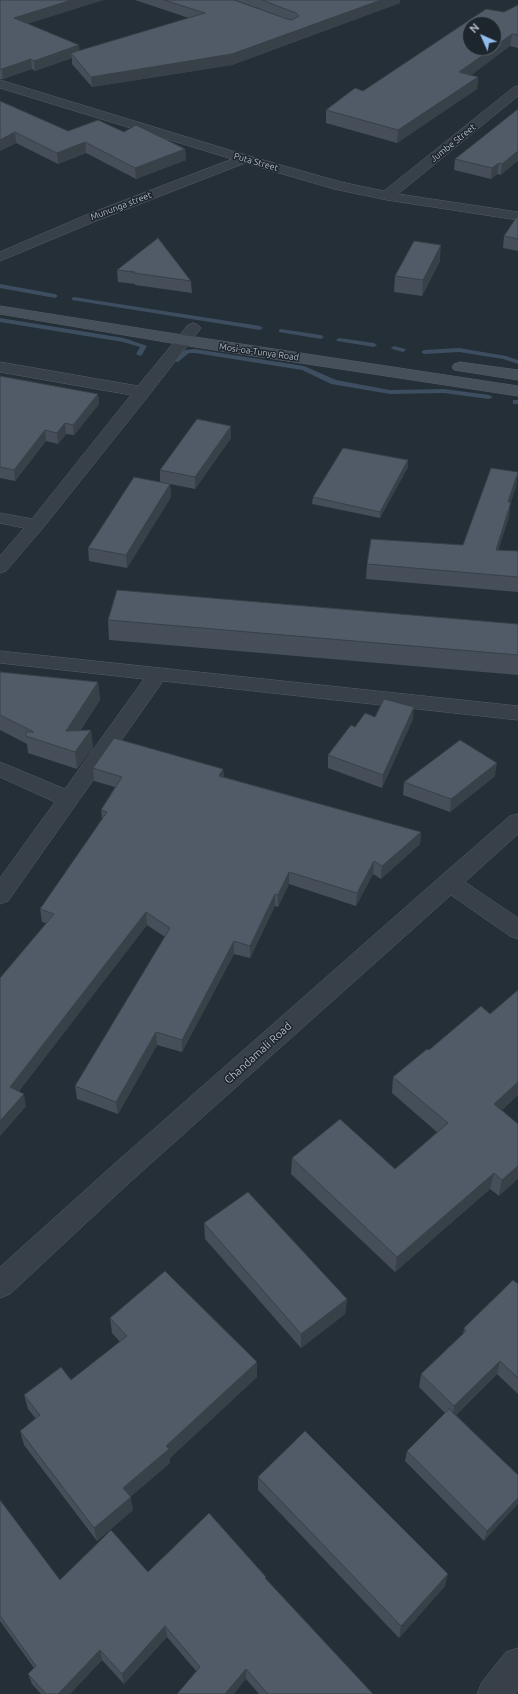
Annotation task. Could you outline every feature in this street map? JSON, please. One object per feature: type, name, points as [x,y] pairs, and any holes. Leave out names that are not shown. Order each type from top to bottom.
[{"type":"main road","name":"Mosi-oa-Tunya Road","points":[[0,296],[189,334],[518,391]]},
{"type":"main road","name":"Mosi-oa-Tunya Road","points":[[0,310],[189,334],[386,356]]},
{"type":"main road","points":[[448,365],[518,375]]},
{"type":"street","name":"Puta Street","points":[[0,84],[244,159],[339,186],[387,196],[518,216]]},
{"type":"street","name":"Jumbe Street","points":[[387,196],[518,90]]},
{"type":"street","name":"Mununga street","points":[[0,257],[91,218],[244,159]]},
{"type":"street","points":[[0,567],[36,525],[189,334]]},
{"type":"street","points":[[0,367],[143,392]]},
{"type":"street","points":[[0,518],[36,525]]},
{"type":"street","points":[[0,657],[518,713]]},
{"type":"street","points":[[0,895],[158,674]]},
{"type":"street","points":[[0,769],[68,799]]},
{"type":"street","name":"Chandamali Road","points":[[0,1285],[121,1174],[252,1060],[449,882],[518,822]]},
{"type":"street","points":[[449,882],[518,930]]},
{"type":"street","points":[[494,1694],[518,1664]]},
{"type":"building","points":[[0,0],[72,0],[14,18],[79,45],[34,61],[31,59],[0,69]]},
{"type":"building","points":[[164,0],[234,0],[292,20],[299,16],[296,13],[262,0],[381,0],[232,54],[91,77],[71,53],[205,13]]},
{"type":"building","points":[[518,5],[518,35],[512,34],[502,41],[502,16],[476,16],[486,9],[504,12]]},
{"type":"building","points":[[462,25],[462,56],[482,56],[459,72],[478,77],[398,130],[326,110],[355,88],[363,91]]},
{"type":"building","points":[[0,101],[68,131],[98,120],[124,132],[136,125],[185,149],[135,168],[85,142],[57,153],[15,132],[0,140]]},
{"type":"building","points":[[518,109],[518,151],[502,164],[499,163],[492,168],[455,159]]},
{"type":"building","points":[[518,215],[518,239],[504,236]]},
{"type":"building","points":[[158,238],[191,281],[117,270]]},
{"type":"building","points":[[414,241],[441,245],[423,280],[395,276]]},
{"type":"building","points":[[0,376],[98,394],[73,425],[65,423],[57,433],[45,430],[14,470],[0,467]]},
{"type":"building","points":[[197,419],[231,426],[195,477],[160,470]]},
{"type":"building","points":[[343,448],[408,460],[380,512],[313,497]]},
{"type":"building","points":[[491,468],[518,472],[508,502],[511,502],[496,550],[518,551],[518,577],[367,564],[371,539],[463,545]]},
{"type":"building","points":[[134,477],[170,484],[126,555],[88,548]]},
{"type":"building","points":[[117,590],[518,624],[518,655],[108,620]]},
{"type":"building","points":[[0,672],[98,682],[66,731],[91,730],[75,752],[26,736],[26,732],[34,732],[0,715]]},
{"type":"building","points":[[384,699],[414,707],[383,775],[328,755],[351,725],[355,727],[365,713],[375,717]]},
{"type":"building","points":[[114,738],[223,769],[219,776],[421,832],[382,866],[374,861],[357,893],[289,872],[278,895],[275,894],[250,946],[234,941],[182,1040],[156,1032],[116,1102],[75,1086],[170,928],[146,912],[10,1087],[24,1094],[0,1121],[0,978],[54,914],[40,909],[107,812],[101,810],[122,777],[93,768]]},
{"type":"building","points":[[460,740],[497,763],[451,799],[404,782]]},
{"type":"building","points":[[518,990],[518,1082],[494,1104],[518,1124],[518,1166],[502,1180],[494,1173],[397,1257],[292,1158],[340,1119],[395,1169],[448,1123],[393,1077],[427,1049],[429,1050],[481,1006],[490,1014]]},
{"type":"building","points":[[248,1192],[347,1299],[301,1334],[204,1223]]},
{"type":"building","points":[[165,1271],[257,1362],[166,1446],[169,1449],[123,1488],[131,1497],[94,1528],[20,1431],[40,1415],[24,1395],[61,1367],[71,1380],[127,1336],[110,1318]]},
{"type":"building","points":[[513,1280],[518,1284],[518,1378],[500,1361],[454,1406],[421,1374],[466,1331],[464,1328]]},
{"type":"building","points":[[449,1409],[518,1475],[518,1498],[487,1531],[407,1451]]},
{"type":"building","points":[[305,1431],[448,1574],[401,1626],[258,1477]]},
{"type":"building","points":[[0,1500],[60,1580],[111,1530],[148,1572],[209,1513],[266,1577],[265,1578],[373,1694],[268,1694],[246,1669],[225,1694],[177,1694],[200,1667],[165,1626],[122,1674],[100,1650],[58,1694],[46,1694],[28,1674],[36,1666],[0,1616]]},
{"type":"waterway","points":[[0,286],[55,296]]},
{"type":"waterway","points":[[74,299],[260,328]]},
{"type":"waterway","points":[[0,320],[124,340],[144,346],[140,354]]},
{"type":"waterway","points":[[281,331],[321,337]]},
{"type":"waterway","points":[[339,340],[374,345]]},
{"type":"waterway","points":[[394,348],[403,350]]},
{"type":"waterway","points":[[424,352],[459,350],[504,357],[518,362]]},
{"type":"waterway","points":[[176,361],[187,351],[195,351],[304,368],[334,382],[390,392],[444,391],[489,397]]}]
